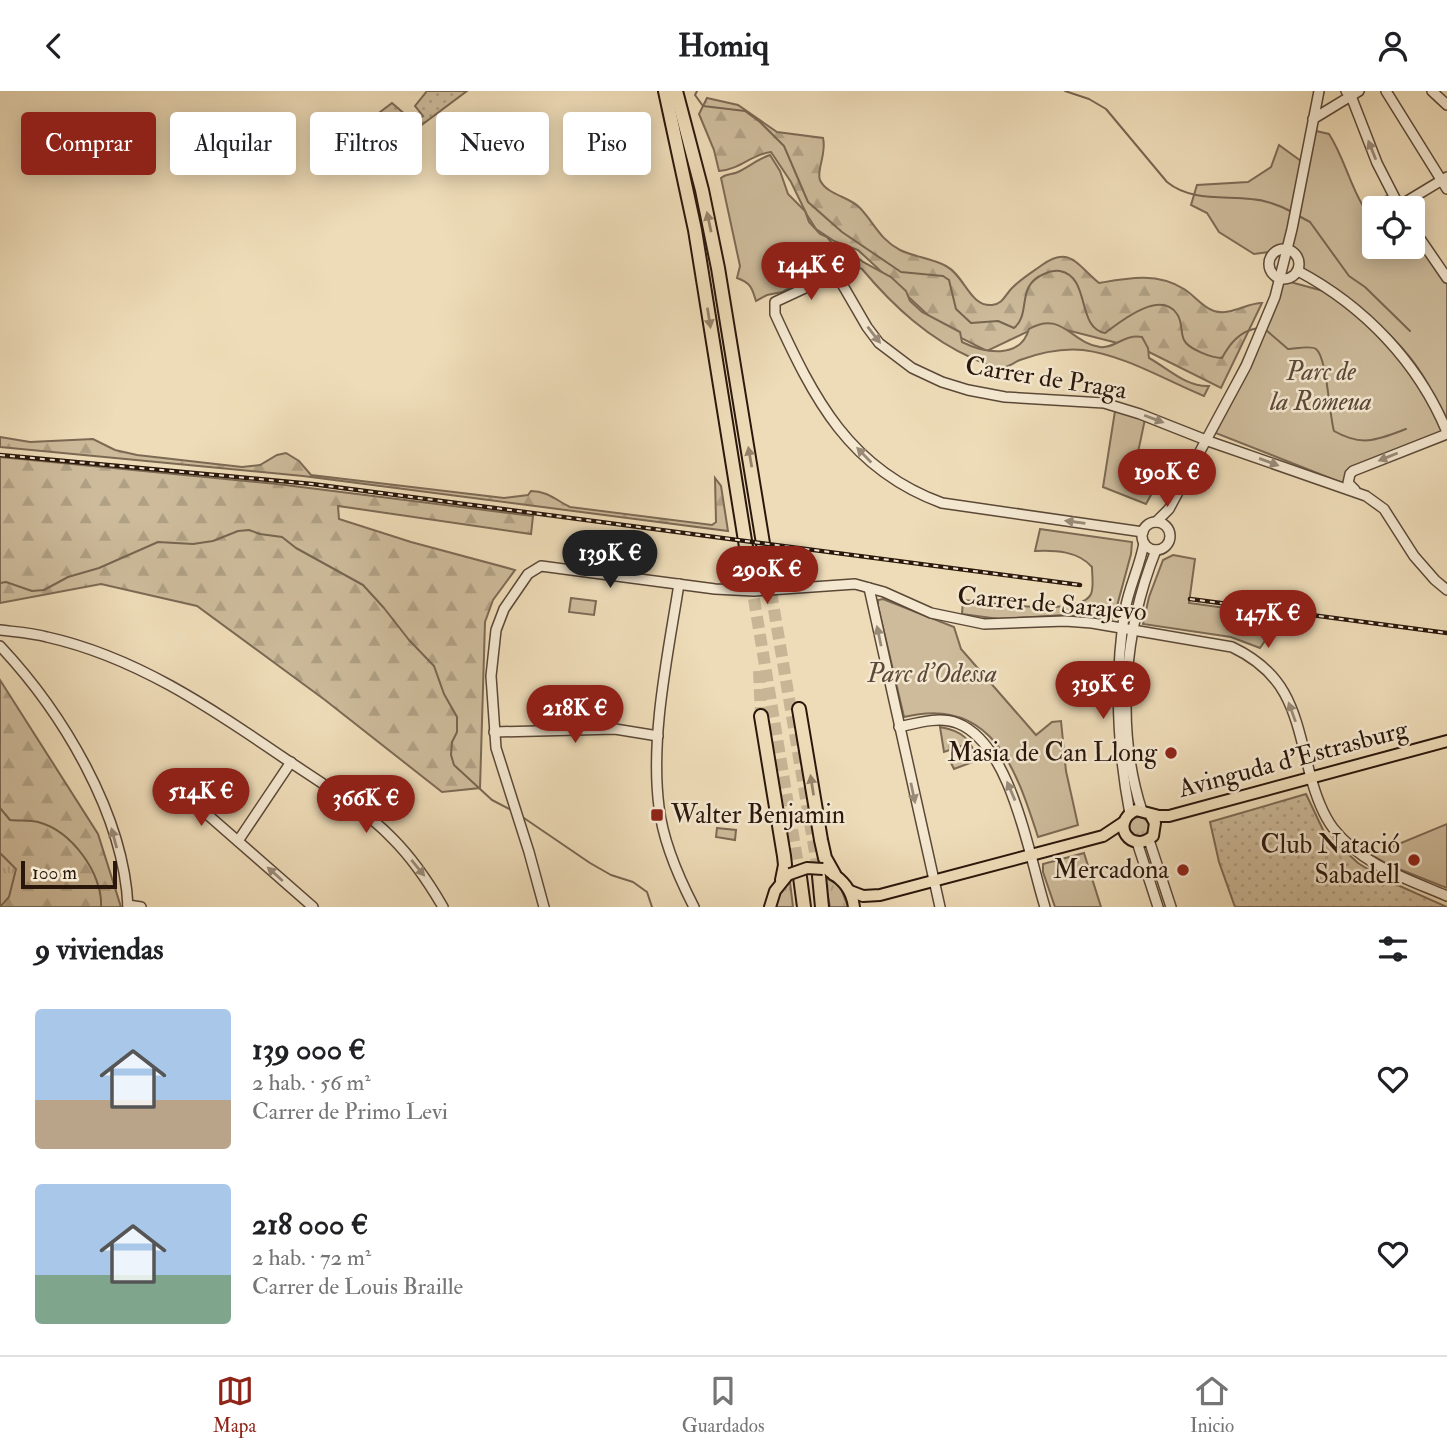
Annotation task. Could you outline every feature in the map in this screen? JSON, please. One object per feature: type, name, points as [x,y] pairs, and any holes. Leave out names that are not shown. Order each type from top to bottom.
[{"type":"highway","points":[[665,91],[688,194],[751,578]]},
{"type":"highway","points":[[677,91],[718,268],[768,574]]},
{"type":"highway","points":[[799,709],[825,858],[822,907]]},
{"type":"highway","points":[[761,716],[785,865],[804,907]]},
{"type":"main road","name":"Avinguda d'Estrasburg","points":[[1156,828],[1187,815],[1447,743]]},
{"type":"main road","name":"Avinguda d'Estrasburg","points":[[1146,812],[1169,816],[1447,743]]},
{"type":"main road","points":[[850,891],[863,896],[880,895],[1103,836],[1127,818],[1146,812],[1155,820],[1156,828],[1149,840],[1103,836]]},
{"type":"main road","points":[[1127,818],[1124,831],[1133,840]]},
{"type":"main road","points":[[769,907],[772,895],[791,877],[807,868],[842,880],[850,891],[854,907]]},
{"type":"main road","points":[[861,907],[880,895]]},
{"type":"street","points":[[1146,812],[1130,758],[1127,718],[1131,585],[1144,543],[1143,532],[1148,524],[1156,521],[1169,509],[1204,439],[1246,366],[1275,297],[1292,229],[1319,91]]},
{"type":"street","points":[[1386,91],[1444,178],[1447,189]]},
{"type":"street","points":[[1432,91],[1447,105]]},
{"type":"street","points":[[1313,119],[1352,93],[1377,163],[1394,196]]},
{"type":"street","points":[[1416,196],[1444,178]]},
{"type":"street","points":[[1425,246],[1447,278]]},
{"type":"street","points":[[1278,250],[1293,251],[1298,257],[1298,271],[1290,278],[1280,279],[1271,272],[1269,261],[1278,250]]},
{"type":"street","points":[[1298,271],[1338,295],[1394,345],[1434,404],[1447,433],[1353,471],[1349,483],[1356,491]]},
{"type":"street","name":"Carrer de Praga","points":[[1143,532],[942,503],[913,493],[869,461],[831,418],[812,390],[775,314],[775,302],[833,275],[838,277],[879,343],[912,368],[942,382],[1005,397],[1104,404],[1140,414],[1329,484],[1356,491],[1384,509],[1414,556],[1447,590]]},
{"type":"street","points":[[1144,543],[1156,550],[1164,548],[1170,541],[1169,509]]},
{"type":"street","points":[[1156,521],[1169,529]]},
{"type":"street","points":[[1127,818],[1117,717],[1119,659],[1156,550]]},
{"type":"street","name":"Carrer de Sarajevo","points":[[494,732],[491,676],[496,630],[517,587],[534,569],[545,566],[754,591],[855,585],[884,592],[931,613],[984,624],[1065,621],[1128,628],[1232,647],[1250,655],[1264,666],[1279,683],[1293,710],[1311,780],[1318,801],[1331,825],[1351,847],[1386,871],[1447,896]]},
{"type":"street","points":[[679,584],[658,737],[656,772],[663,831],[682,884],[694,907]]},
{"type":"street","points":[[869,587],[940,907]]},
{"type":"street","points":[[0,630],[47,637],[147,673],[184,692],[291,762],[349,803],[392,838],[424,874],[443,907]]},
{"type":"street","points":[[0,646],[26,674],[87,767],[108,816],[128,906],[141,907]]},
{"type":"street","points":[[899,727],[943,720],[959,723],[974,734],[996,760],[1021,817],[1045,907]]},
{"type":"street","points":[[544,907],[504,778],[494,732],[615,729],[658,737]]},
{"type":"street","points":[[238,841],[291,762]]},
{"type":"street","points":[[184,794],[313,907]]},
{"type":"street","points":[[1133,840],[1158,907]]},
{"type":"street","points":[[1149,840],[1171,907]]},
{"type":"green space","points":[[427,91],[467,91],[422,125],[422,112],[415,106]]},
{"type":"green space","points":[[707,98],[738,105],[777,132],[823,138],[824,150],[819,176],[823,185],[859,207],[893,246],[940,263],[953,271],[973,296],[984,304],[999,303],[1023,279],[1052,259],[1060,257],[1067,257],[1079,264],[1099,283],[1142,278],[1163,280],[1184,289],[1214,311],[1232,311],[1262,303],[1221,388],[1145,350],[1043,324],[987,351],[943,329],[858,250],[834,241],[816,229],[791,182],[771,152],[719,171],[714,150],[699,114]]},
{"type":"green space","points":[[392,103],[402,112],[380,112]]},
{"type":"green space","name":"Parc de la Romeua","points":[[1316,131],[1329,134],[1362,204],[1362,259],[1425,259],[1425,253],[1447,284],[1447,421],[1440,414],[1447,432],[1350,474],[1350,486],[1216,433],[1204,439],[1283,280],[1338,295],[1394,345],[1437,407],[1429,386],[1400,346],[1362,310],[1302,269],[1302,257],[1293,248],[1280,246],[1269,252],[1254,254],[1219,232],[1207,213],[1191,205],[1197,185],[1248,182],[1271,167],[1279,145],[1301,161]]},
{"type":"green space","points":[[770,155],[780,171],[788,194],[805,211],[809,222],[820,234],[891,277],[922,312],[960,332],[962,342],[990,351],[1010,350],[1018,346],[1029,329],[1050,323],[1100,347],[1142,337],[1148,348],[1149,358],[1193,384],[1209,386],[1204,396],[1114,357],[1083,350],[1043,353],[1005,367],[989,365],[958,351],[927,332],[900,309],[862,269],[858,267],[847,271],[836,261],[782,292],[756,301],[750,287],[737,278],[740,266],[721,178]]},
{"type":"green space","points":[[1115,411],[1145,419],[1132,481],[1152,493],[1146,504],[1103,487]]},
{"type":"green space","points":[[0,437],[30,442],[93,439],[115,450],[137,455],[242,467],[260,465],[286,453],[299,461],[311,475],[504,498],[537,491],[570,507],[712,525],[716,522],[715,478],[721,486],[728,531],[303,476],[0,447]]},
{"type":"green space","points":[[0,457],[277,484],[533,516],[531,534],[338,506],[339,519],[515,570],[493,600],[485,622],[480,788],[442,792],[325,700],[197,606],[101,584],[0,603]]},
{"type":"green space","points":[[1040,529],[1132,542],[1114,617],[1110,621],[1064,615],[999,619],[962,614],[963,600],[1052,607],[1083,601],[1091,594],[1092,567],[1086,562],[1066,553],[1035,551]]},
{"type":"green space","points":[[1173,555],[1195,559],[1189,603],[1282,616],[1260,648],[1231,637],[1143,624],[1149,597],[1163,560]]},
{"type":"green space","points":[[571,598],[596,601],[594,615],[569,612]]},
{"type":"green space","name":"Parc d'Odessa","points":[[883,599],[954,627],[961,649],[1036,735],[1052,722],[1061,721],[1066,771],[1078,825],[1038,837],[1009,763],[996,743],[979,727],[959,717],[934,713],[904,717],[878,606],[878,600]]},
{"type":"green space","points":[[0,680],[98,834],[121,907],[0,907],[9,897],[16,869],[0,853]]},
{"type":"green space","points":[[940,727],[965,737],[978,760],[954,769],[951,763],[965,757],[961,746],[944,752]]},
{"type":"green space","points":[[1306,794],[1324,832],[1358,863],[1384,879],[1447,907],[1235,907],[1219,862],[1210,822]]},
{"type":"green space","points":[[1139,817],[1146,820],[1149,827],[1146,834],[1139,837],[1132,834],[1129,827],[1132,820]]},
{"type":"green space","name":"Club Natació Sabadell","points":[[1447,824],[1447,888],[1389,865],[1372,855]]},
{"type":"green space","points":[[717,828],[736,830],[735,840],[716,837]]},
{"type":"green space","points":[[0,848],[22,873],[6,907],[0,907]]},
{"type":"green space","points":[[1084,853],[1101,907],[1055,907],[1043,872],[1043,864]]},
{"type":"green space","points":[[824,877],[840,886],[848,907],[830,907]]},
{"type":"green space","points":[[790,882],[793,907],[775,907],[779,893]]},
{"type":"waterway","points":[[697,91],[695,95],[703,106],[745,111],[760,122],[784,146],[808,202],[842,232],[901,272],[943,276],[949,280],[956,309],[971,323],[998,321],[1014,328],[1022,315],[1030,285],[1044,274],[1060,271],[1070,275],[1076,283],[1090,322],[1105,333],[1140,310],[1161,305],[1170,307],[1177,314],[1183,337],[1190,347],[1222,358],[1236,338],[1258,328]]},
{"type":"waterway","points":[[1065,91],[1089,99],[1106,109],[1167,182],[1176,188],[1207,197],[1262,200],[1292,212]]},
{"type":"waterway","points":[[1297,215],[1310,222],[1349,276],[1365,287],[1410,331]]},
{"type":"waterway","points":[[1266,330],[1288,349],[1310,347],[1320,354],[1334,431],[1353,439],[1370,440],[1406,429]]},
{"type":"waterway","points":[[0,583],[6,582],[32,591],[44,590],[68,577],[99,568],[158,542],[193,544],[249,530],[282,537],[296,548],[363,585],[434,666],[444,694],[457,717],[457,732],[452,742],[451,755],[454,765],[492,800],[513,811]]},
{"type":"waterway","points":[[0,714],[0,744]]},
{"type":"waterway","points":[[0,808],[10,820],[38,822],[51,827],[73,844],[83,855],[97,881],[101,907]]},
{"type":"waterway","points":[[521,816],[590,863],[611,875],[633,882],[647,892],[652,907]]},
{"type":"tunnel","points":[[768,574],[819,876]]},
{"type":"tunnel","points":[[751,581],[800,877]]},
{"type":"tunnel","points":[[759,671],[761,716]]},
{"type":"railway","points":[[0,455],[312,484],[1080,585]]},
{"type":"railway","points":[[1190,599],[1447,633]]},
{"type":"place","name":"Masia de Can Llong","points":[[1171,753]]},
{"type":"place","name":"Walter Benjamin","points":[[657,815]]},
{"type":"place","name":"Club Natació Sabadell","points":[[1414,860]]},
{"type":"place","name":"Mercadona","points":[[1183,870]]}]
